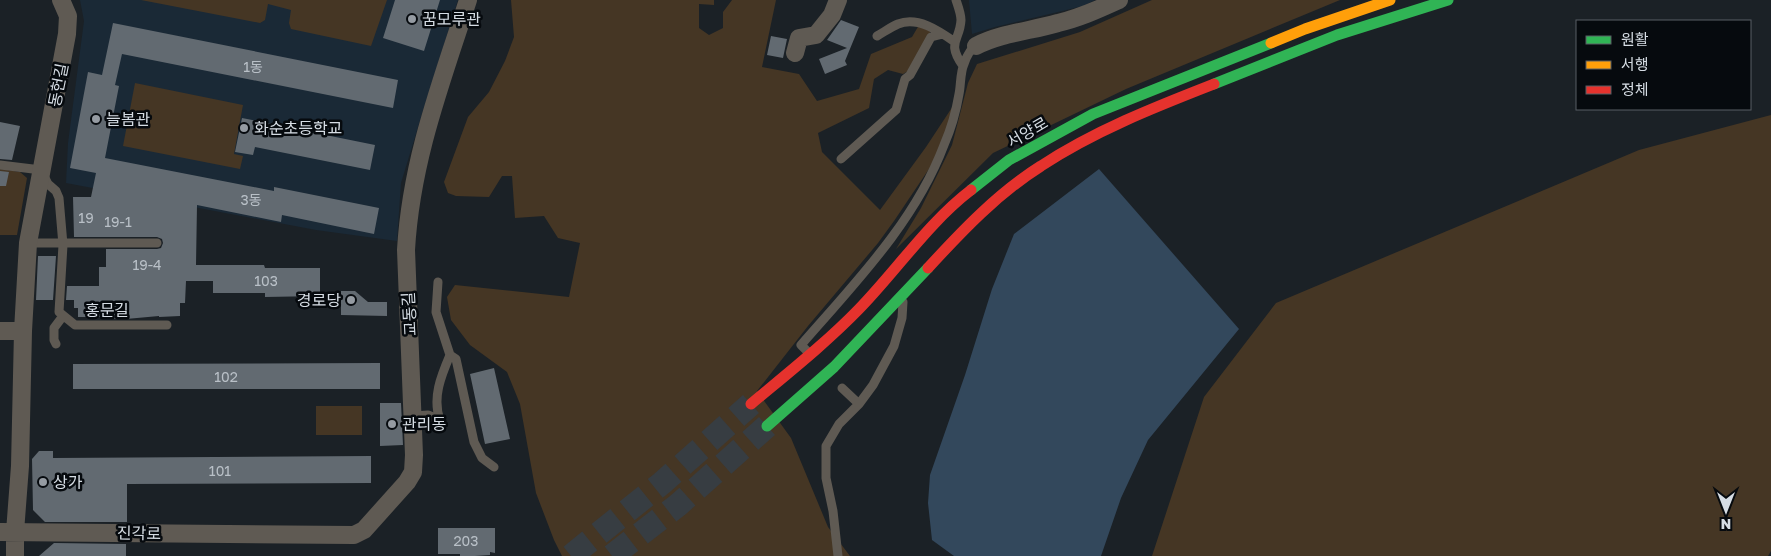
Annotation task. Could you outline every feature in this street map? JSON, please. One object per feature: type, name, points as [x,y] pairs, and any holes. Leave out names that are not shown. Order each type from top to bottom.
[{"type":"main road","points":[[1306,29],[1368,0]]},
{"type":"main road","name":"서양로","points":[[751,404],[822,344],[859,309],[926,233],[967,193],[1009,160],[1093,114],[1306,29],[1390,0]]},
{"type":"main road","points":[[767,426],[834,367],[961,232],[998,199],[1040,166],[1124,120],[1337,35],[1448,0]]},
{"type":"street","name":"동헌길","points":[[15,556],[7,532],[20,466],[23,331],[28,244],[67,34],[68,16],[61,0]]},
{"type":"street","name":"교동길","points":[[277,535],[354,535],[364,530],[407,482],[413,472],[414,416],[406,250],[408,218],[414,176],[424,137],[468,0]]},
{"type":"street","points":[[795,53],[799,38],[816,35],[832,15],[838,0]]},
{"type":"street","points":[[976,46],[988,40],[1092,13],[1120,0]]},
{"type":"street","points":[[0,331],[23,331]]},
{"type":"street","name":"진각로","points":[[7,532],[277,535]]},
{"type":"lane","points":[[956,0],[961,20],[954,48],[957,58],[963,66]]},
{"type":"lane","points":[[877,36],[898,24],[914,21],[943,34],[955,42]]},
{"type":"lane","points":[[841,158],[896,110],[904,79],[910,75],[932,37],[943,34]]},
{"type":"lane","points":[[808,352],[801,345],[873,262],[901,226],[938,163],[951,127],[963,66],[972,48],[976,46]]},
{"type":"lane","points":[[0,165],[41,170]]},
{"type":"lane","name":"홍문길","points":[[41,170],[48,184],[56,191],[59,198],[63,245],[59,312],[75,325],[167,325]]},
{"type":"lane","points":[[28,244],[157,244]]},
{"type":"lane","points":[[438,282],[436,312],[450,355],[456,359],[474,442],[482,458],[494,467]]},
{"type":"lane","points":[[838,556],[826,478],[826,446],[839,424],[873,385],[894,346],[902,318],[904,294]]},
{"type":"lane","points":[[56,344],[54,328],[63,316]]},
{"type":"lane","points":[[414,416],[428,415],[440,420],[436,410],[437,397],[440,381],[450,355]]},
{"type":"lane","points":[[842,388],[858,404]]},
{"type":"shaded area","name":"화순초등학교","points":[[80,0],[458,0],[401,183],[397,241],[316,230],[66,183],[68,143],[84,21]]},
{"type":"shaded area","points":[[141,0],[387,0],[371,46],[291,29],[289,23],[291,10],[268,4],[265,20],[260,23]]},
{"type":"shaded area","points":[[511,0],[714,0],[714,5],[699,4],[699,28],[709,35],[723,28],[723,12],[732,0],[776,0],[762,67],[799,74],[817,101],[859,89],[871,54],[912,37],[919,25],[931,31],[908,71],[903,74],[888,70],[874,79],[869,108],[818,133],[822,152],[880,210],[953,106],[948,127],[933,163],[878,243],[808,326],[757,391],[791,438],[828,527],[850,556],[562,556],[536,493],[520,404],[507,372],[470,345],[451,320],[447,297],[455,285],[569,297],[580,243],[558,238],[544,216],[515,218],[512,176],[502,176],[489,197],[456,196],[448,193],[444,182],[468,117],[489,92],[505,61],[514,37]]},
{"type":"shaded area","points":[[969,0],[1095,0],[1083,6],[972,34]]},
{"type":"shaded area","points":[[1152,0],[1340,0],[1126,89],[993,153],[896,249],[921,208],[952,145],[968,83],[977,64],[1080,32]]},
{"type":"shaded area","points":[[135,83],[243,105],[234,154],[243,156],[240,169],[123,146]]},
{"type":"shaded area","points":[[1771,115],[1771,551],[1768,556],[1152,556],[1204,397],[1276,303],[1639,150]]},
{"type":"shaded area","points":[[0,169],[20,172],[27,178],[17,235],[0,235]]},
{"type":"shaded area","points":[[1099,169],[1239,329],[1148,440],[1121,498],[1101,556],[954,556],[932,540],[928,503],[930,475],[965,375],[992,289],[1014,234]]},
{"type":"shaded area","points":[[316,406],[362,406],[362,435],[316,435]]},
{"type":"building","name":"꿈모루관","points":[[395,0],[440,0],[424,51],[383,38]]},
{"type":"building","points":[[841,20],[859,27],[845,61],[847,65],[825,74],[819,59],[847,48],[827,40]]},
{"type":"building","points":[[113,23],[398,80],[393,108],[122,54],[115,85],[119,86],[105,158],[274,191],[274,187],[379,208],[374,234],[282,215],[281,222],[197,205],[196,265],[264,265],[265,268],[320,268],[320,296],[265,297],[265,293],[213,293],[213,281],[186,281],[185,303],[180,303],[180,316],[126,319],[78,317],[78,308],[74,308],[74,300],[66,300],[67,286],[99,286],[99,267],[106,267],[106,249],[157,249],[161,248],[163,243],[162,239],[157,237],[74,237],[73,197],[91,197],[96,173],[70,168],[88,72],[102,75]]},
{"type":"building","points":[[771,36],[787,39],[783,58],[767,55]]},
{"type":"building","points":[[242,118],[375,145],[370,170],[255,147],[253,155],[235,152]]},
{"type":"building","points":[[0,122],[20,126],[12,160],[0,159]]},
{"type":"building","points":[[0,171],[9,172],[6,186],[0,186]]},
{"type":"building","points":[[38,256],[56,256],[53,300],[36,300]]},
{"type":"building","name":"경로당","points":[[341,291],[355,291],[368,302],[387,302],[387,316],[341,315]]},
{"type":"building","points":[[380,363],[380,389],[73,389],[73,364]]},
{"type":"building","points":[[494,368],[510,439],[485,444],[470,374]]},
{"type":"building","name":"관리동","points":[[380,403],[401,403],[403,445],[380,446]]},
{"type":"building","points":[[39,451],[53,451],[53,458],[371,456],[371,483],[127,484],[127,522],[45,522],[33,510],[32,459]]},
{"type":"building","points":[[438,528],[495,528],[495,553],[490,552],[490,555],[475,556],[438,554]]},
{"type":"building","points":[[54,543],[126,544],[126,556],[39,556]]},
{"type":"tunnel","points":[[571,556],[662,483],[751,404]]},
{"type":"tunnel","points":[[612,556],[678,505],[767,426]]},
{"type":"traffic: fast","points":[[1214,84],[1337,35],[1448,0]]},
{"type":"traffic: fast","points":[[971,190],[1009,160],[1093,114],[1271,43]]},
{"type":"traffic: fast","points":[[767,426],[834,367],[928,268]]},
{"type":"traffic: slow","points":[[1271,43],[1305,29],[1390,0]]},
{"type":"traffic: jam","points":[[928,268],[995,200],[1061,153],[1147,111],[1214,84]]},
{"type":"traffic: jam","points":[[751,404],[846,322],[941,217],[971,190]]},
{"type":"place","name":"꿈모루관","points":[[412,19]]},
{"type":"place","name":"늘봄관","points":[[96,119]]},
{"type":"place","name":"화순초등학교","points":[[244,128]]},
{"type":"place","name":"경로당","points":[[351,300]]},
{"type":"place","name":"관리동","points":[[392,424]]},
{"type":"place","name":"상가","points":[[43,482]]}]
